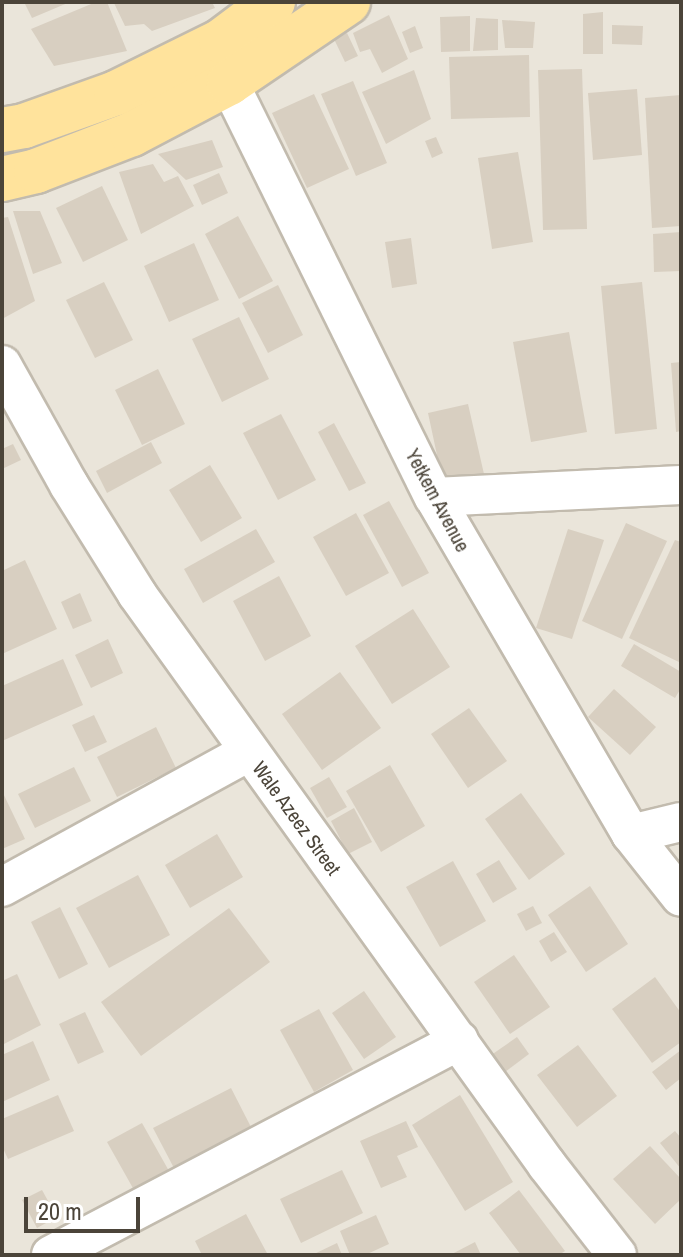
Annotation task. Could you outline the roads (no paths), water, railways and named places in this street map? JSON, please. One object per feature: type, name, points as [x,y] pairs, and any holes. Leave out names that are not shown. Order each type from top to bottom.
[{"type":"main road","points":[[2,130],[24,126],[116,93],[221,41],[273,2]]},
{"type":"main road","points":[[2,179],[36,171],[132,134],[229,83],[348,2]]},
{"type":"street","name":"Yetkem Avenue","points":[[229,83],[434,497],[631,834],[681,897]]},
{"type":"street","name":"Wale Azeez Street","points":[[2,365],[61,471],[137,594],[547,1165],[617,1255]]},
{"type":"street","points":[[434,497],[681,485]]},
{"type":"street","points":[[2,887],[249,752]]},
{"type":"street","points":[[631,834],[681,822]]},
{"type":"street","points":[[51,1255],[459,1041]]}]
